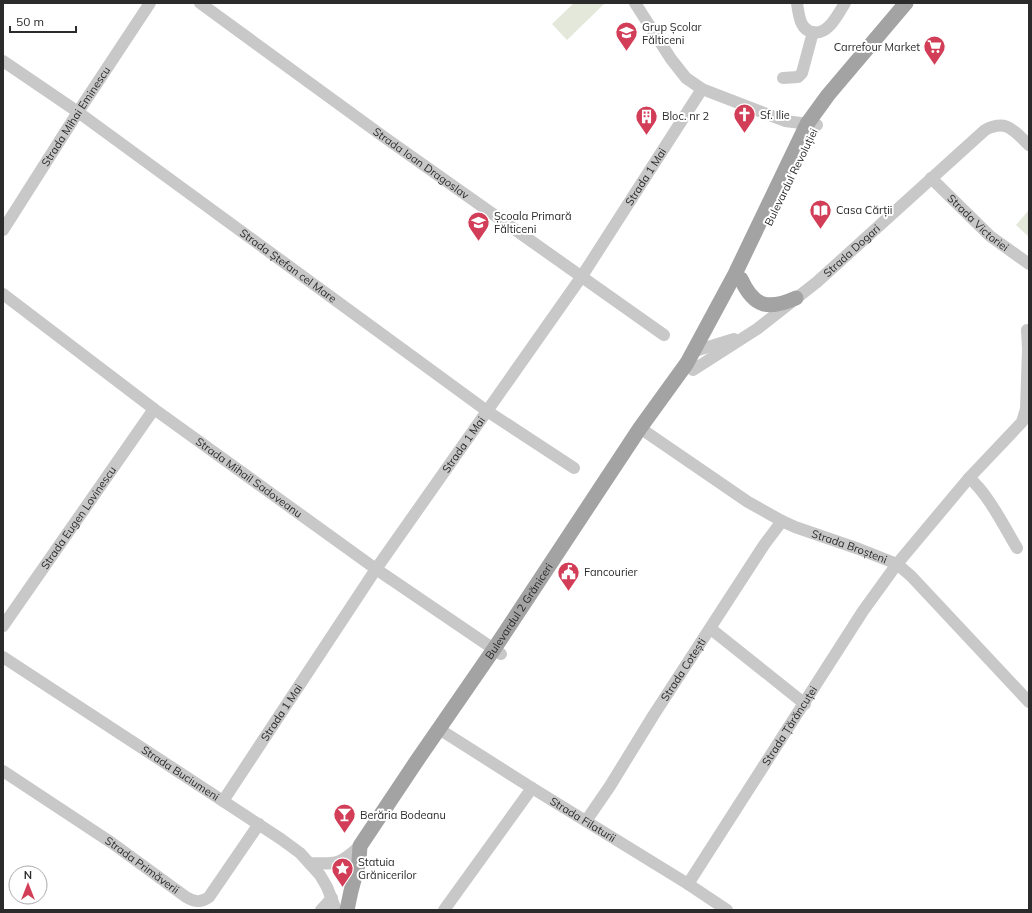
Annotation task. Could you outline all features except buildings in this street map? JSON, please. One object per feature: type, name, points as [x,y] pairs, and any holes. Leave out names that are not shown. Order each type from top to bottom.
[{"type":"main road","name":"Bulevardul Revoluției","points":[[696,358],[735,274],[828,95],[906,3]]},
{"type":"main road","name":"Bulevardul Revoluției","points":[[696,358],[741,280],[788,181],[812,124],[917,3]]},
{"type":"main road","points":[[741,280],[752,298],[766,305],[785,303],[796,298]]},
{"type":"main road","name":"Bulevardul 2 Grăniceri","points":[[347,910],[359,861],[360,846],[498,652],[644,431],[696,358]]},
{"type":"main road","name":"Bulevardul 2 Grăniceri","points":[[359,861],[368,851],[443,731]]},
{"type":"street","name":"Strada Mihai Eminescu","points":[[3,230],[150,3]]},
{"type":"street","name":"Strada Ioan Dragoslav","points":[[200,3],[384,137],[664,335]]},
{"type":"street","points":[[635,3],[686,78],[702,89],[785,121],[812,124]]},
{"type":"street","points":[[797,3],[802,24],[806,29],[813,32],[825,30],[845,3]]},
{"type":"street","points":[[783,78],[798,77],[802,74],[813,32]]},
{"type":"street","name":"Strada Ștefan cel Mare","points":[[3,61],[78,112],[487,411],[574,468]]},
{"type":"street","name":"Strada 1 Mai","points":[[223,801],[376,569],[582,276],[702,89]]},
{"type":"street","name":"Strada Dogari","points":[[696,358],[757,329],[817,282],[985,130],[994,125],[1007,126],[1029,144]]},
{"type":"street","name":"Strada Victoriei","points":[[931,178],[990,236],[1029,264]]},
{"type":"street","name":"Strada Mihail Sadoveanu","points":[[3,294],[154,409],[376,569],[498,652]]},
{"type":"street","name":"Strada Țărăncuței","points":[[688,884],[863,612],[895,566],[968,478],[1022,422],[1026,409],[1029,348],[1027,330]]},
{"type":"street","name":"Strada Dogari","points":[[696,358],[745,336]]},
{"type":"street","name":"Strada Eugen Lovinescu","points":[[3,626],[154,409]]},
{"type":"street","name":"Strada Broșteni","points":[[644,431],[748,502],[782,521],[795,527],[859,548],[895,566],[922,587],[1029,702]]},
{"type":"street","points":[[968,478],[975,483],[983,493],[1018,548]]},
{"type":"street","name":"Strada Cotești","points":[[586,821],[764,545],[782,521]]},
{"type":"street","points":[[711,629],[805,704]]},
{"type":"street","name":"Strada Buciumeni","points":[[3,657],[294,848],[320,875],[332,898],[336,910]]},
{"type":"street","name":"Strada Filaturii","points":[[443,731],[532,788],[688,884],[727,910]]},
{"type":"street","name":"Strada Primăverii","points":[[3,771],[112,843],[191,900],[204,901],[209,897],[258,824]]},
{"type":"street","points":[[444,910],[532,788]]},
{"type":"street","points":[[310,863],[330,864],[339,862],[348,857],[360,846]]},
{"type":"street","points":[[321,910],[332,898]]},
{"type":"shaded area","points":[[574,3],[605,3],[567,40],[552,24]]},
{"type":"shaded area","points":[[1029,210],[1029,237],[1016,225]]},
{"type":"place","name":"Grup Școlar Fălticeni","points":[[626,52]]},
{"type":"place","name":"Carrefour Market","points":[[935,66]]},
{"type":"place","name":"Sf. Ilie","points":[[744,134]]},
{"type":"place","name":"Bloc. nr 2","points":[[646,136]]},
{"type":"place","name":"Casa Cărții","points":[[821,230]]},
{"type":"place","name":"Școala Primară Fălticeni","points":[[479,242]]},
{"type":"place","name":"Fancourier","points":[[569,592]]},
{"type":"place","name":"Berăria Bodeanu","points":[[344,834]]},
{"type":"place","name":"Statuia Grănicerilor","points":[[342,888]]}]
